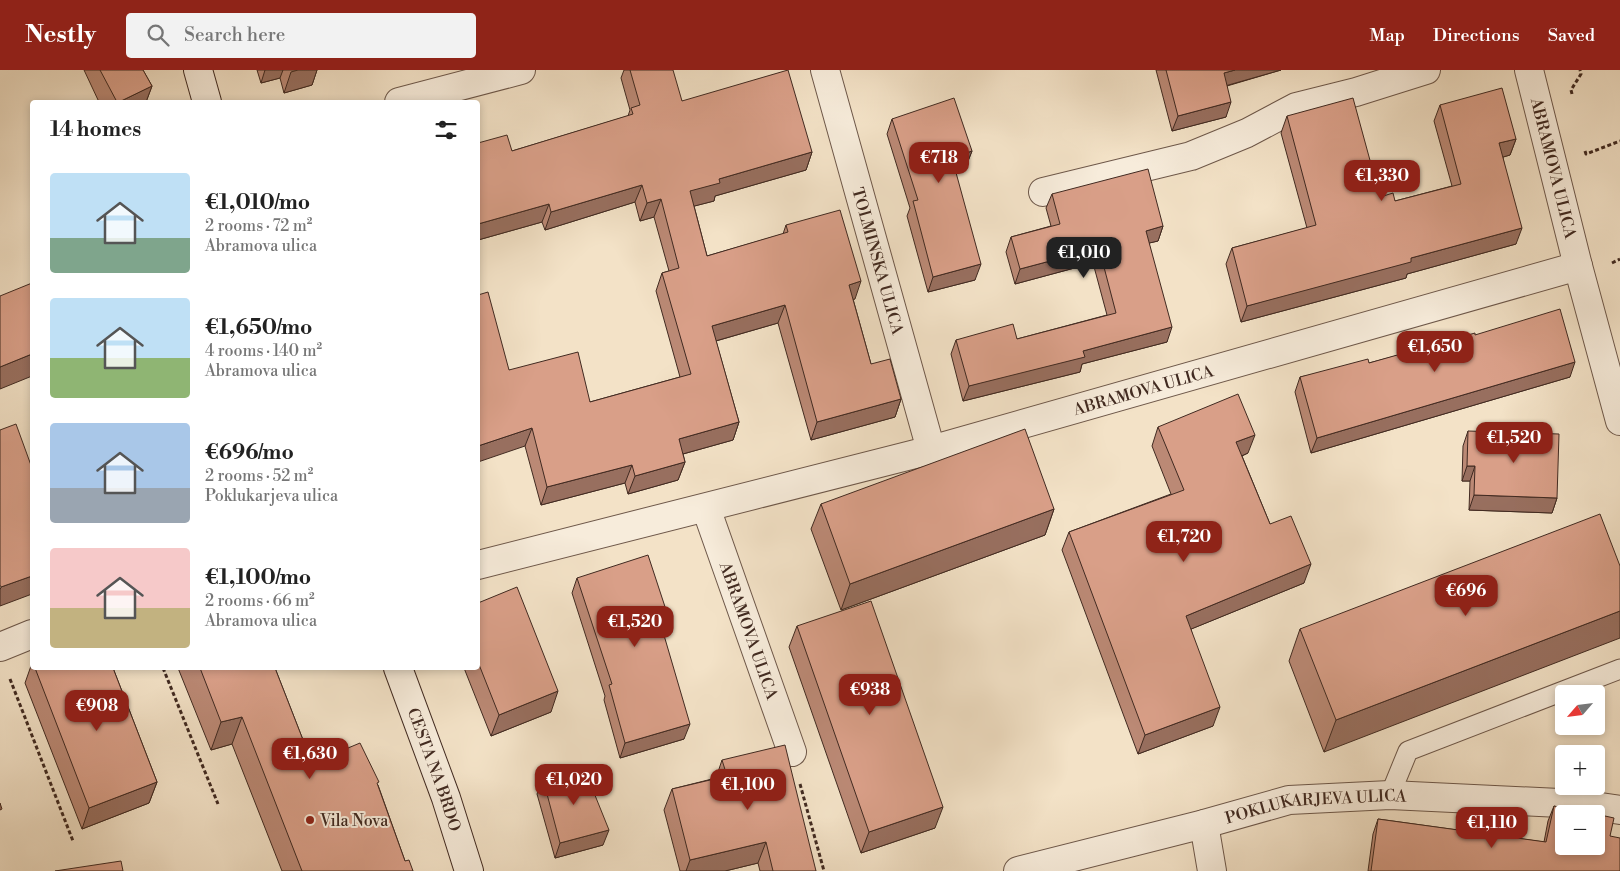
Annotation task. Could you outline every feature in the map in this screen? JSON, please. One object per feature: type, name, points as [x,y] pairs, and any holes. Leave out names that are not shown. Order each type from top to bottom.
[{"type":"street","points":[[198,70],[206,100]]},
{"type":"street","points":[[407,100],[521,70]]},
{"type":"street","name":"TOLMINSKA ULICA","points":[[825,70],[931,450]]},
{"type":"street","points":[[1043,192],[1191,156],[1247,133],[1296,107],[1356,92],[1426,70]]},
{"type":"street","name":"ABRAMOVA ULICA","points":[[1530,70],[1578,266],[1620,420]]},
{"type":"street","name":"ABRAMOVA ULICA","points":[[480,565],[931,450],[1578,266]]},
{"type":"street","name":"ABRAMOVA ULICA","points":[[706,508],[792,752]]},
{"type":"street","points":[[3,659],[30,636]]},
{"type":"street","name":"CESTA NA BRDO","points":[[399,670],[446,798],[469,871]]},
{"type":"street","name":"POKLUKARJEVA ULICA","points":[[1018,871],[1204,824],[1289,800],[1390,795],[1580,804],[1620,810]]},
{"type":"street","points":[[1204,824],[1212,871]]},
{"type":"lane","points":[[1390,795],[1408,751],[1620,669]]},
{"type":"path","points":[[1573,99],[1571,90],[1581,74],[1580,70]]},
{"type":"path","points":[[1584,145],[1586,154],[1620,141]]},
{"type":"path","points":[[3,659],[73,842]]},
{"type":"path","points":[[164,670],[218,804]]},
{"type":"path","points":[[792,752],[824,871]]},
{"type":"building","points":[[100,70],[143,70],[152,86],[123,100],[116,100]]},
{"type":"building","points":[[630,70],[673,70],[682,101],[788,70],[812,152],[719,179],[720,183],[690,191],[707,256],[788,232],[786,225],[840,210],[861,281],[849,285],[871,364],[890,359],[901,399],[817,422],[785,305],[712,326],[739,422],[679,439],[685,462],[635,476],[632,465],[547,487],[532,428],[480,445],[480,294],[488,292],[509,370],[578,352],[590,402],[691,374],[662,273],[679,268],[661,199],[647,203],[642,185],[551,212],[549,204],[480,223],[480,142],[507,135],[512,151],[633,114],[631,108],[640,105]]},
{"type":"building","points":[[1166,70],[1235,70],[1224,73],[1231,102],[1178,116]]},
{"type":"building","points":[[1502,88],[1516,139],[1499,143],[1522,228],[1411,258],[1411,262],[1247,306],[1232,248],[1316,225],[1287,116],[1353,98],[1380,197],[1393,193],[1395,201],[1461,184],[1440,105]]},
{"type":"building","points":[[954,98],[972,151],[952,158],[981,264],[933,277],[913,201],[918,200],[892,119]]},
{"type":"building","points":[[1148,169],[1163,226],[1146,231],[1172,327],[1083,351],[1085,357],[969,386],[956,340],[1013,324],[1017,339],[1116,313],[1099,248],[1020,269],[1011,237],[1060,224],[1052,194]]},
{"type":"building","points":[[30,284],[30,355],[0,367],[0,296]]},
{"type":"building","points":[[1560,309],[1575,362],[1317,438],[1300,377],[1368,359],[1369,363],[1475,333],[1475,335]]},
{"type":"building","points":[[1238,394],[1255,435],[1236,442],[1270,524],[1291,516],[1311,564],[1186,616],[1220,707],[1145,735],[1069,532],[1184,490],[1158,427]]},
{"type":"building","points":[[16,424],[30,462],[30,577],[1,587],[0,585],[0,430]]},
{"type":"building","points":[[1025,429],[1054,509],[850,584],[821,504]]},
{"type":"building","points":[[1468,431],[1559,434],[1557,498],[1474,495],[1475,466],[1467,466]]},
{"type":"building","points":[[1600,514],[1620,566],[1620,611],[1336,720],[1300,629]]},
{"type":"building","points":[[648,555],[670,622],[661,625],[690,724],[625,743],[609,685],[612,684],[577,578]]},
{"type":"building","points":[[517,587],[558,691],[499,715],[480,667],[480,602]]},
{"type":"building","points":[[871,601],[943,807],[869,832],[797,626]]},
{"type":"building","points":[[36,670],[114,670],[157,782],[89,808]]},
{"type":"building","points":[[201,670],[276,670],[312,763],[360,743],[379,782],[377,783],[405,861],[409,860],[413,871],[302,871],[242,717],[221,722]]},
{"type":"building","points":[[785,745],[816,871],[773,871],[766,842],[690,860],[672,789],[727,776],[722,760]]},
{"type":"building","points":[[584,768],[609,830],[560,843],[543,779]]},
{"type":"building","points":[[1555,806],[1555,855],[1605,855],[1605,816],[1614,818],[1610,836],[1620,838],[1620,871],[1371,871],[1378,819],[1546,842]]},
{"type":"building","points":[[121,861],[123,871],[55,871]]},
{"type":"place","name":"Vila Nova","points":[[310,820]]}]
